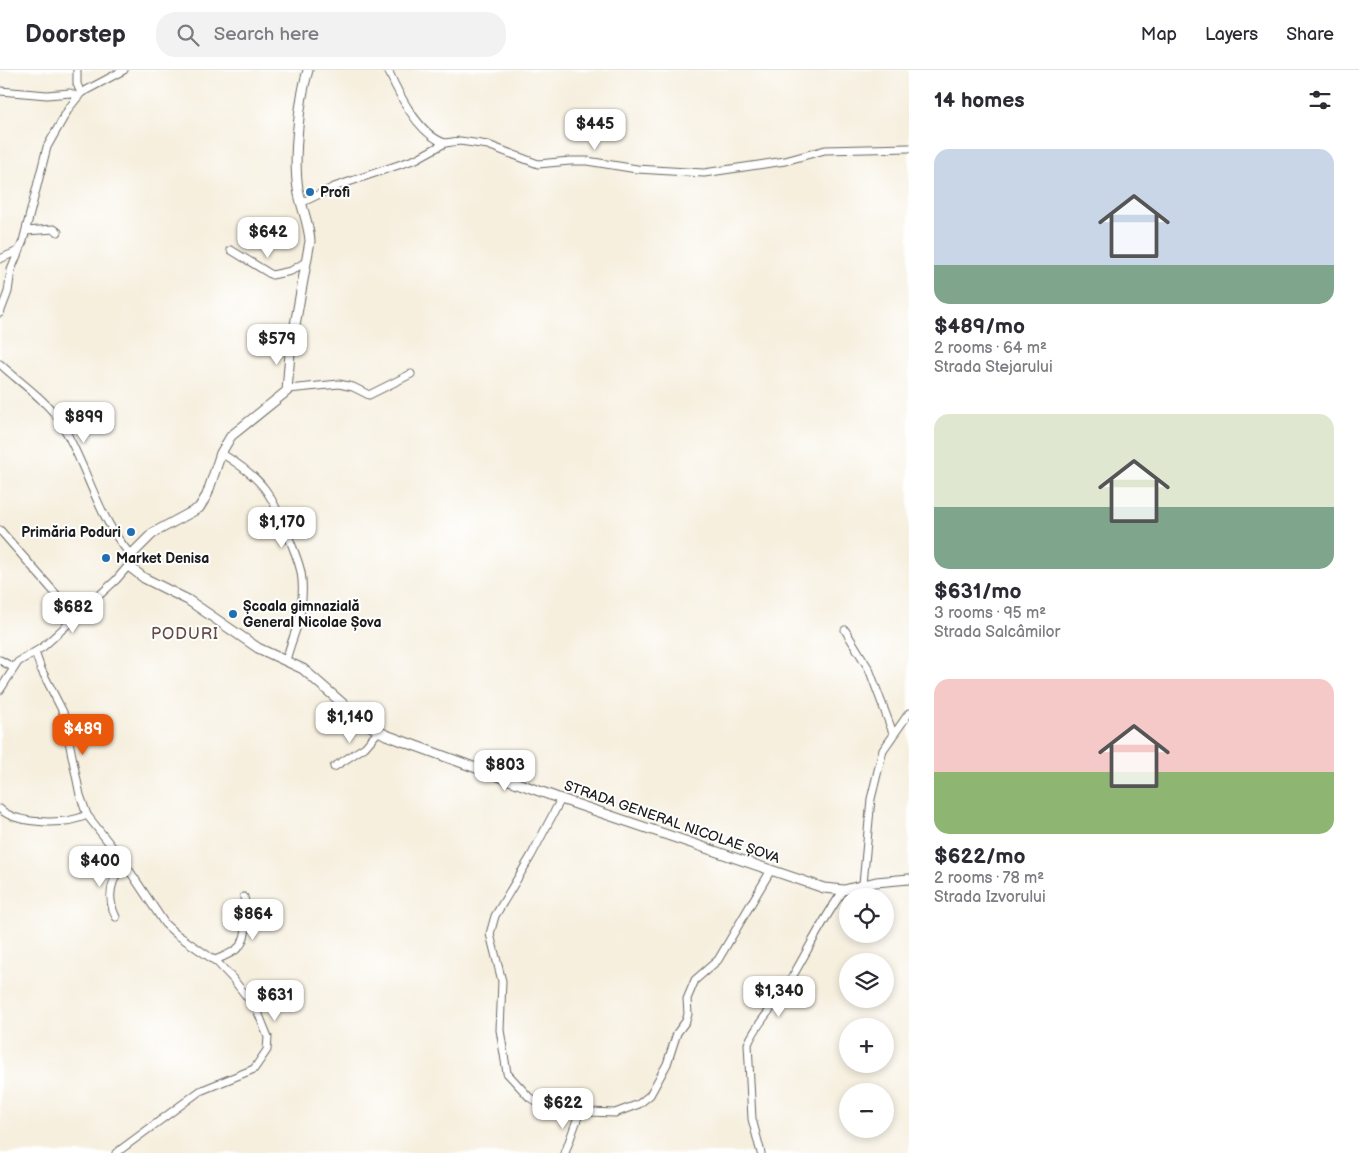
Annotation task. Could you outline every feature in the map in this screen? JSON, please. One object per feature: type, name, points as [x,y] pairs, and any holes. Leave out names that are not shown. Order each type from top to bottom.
[{"type":"main road","points":[[130,560],[153,533],[202,505],[221,453],[235,431],[288,389],[290,353],[307,261],[309,234],[298,186],[301,110],[308,70]]},
{"type":"main road","name":"STRADA GENERAL NICOLAE ȘOVA","points":[[130,560],[137,574],[188,600],[258,648],[307,671],[356,716],[378,732],[561,799],[824,888],[839,890]]},
{"type":"main road","name":"STRADA GENERAL NICOLAE ȘOVA","points":[[850,888],[863,884],[909,879]]},
{"type":"street","points":[[77,70],[77,84],[80,95]]},
{"type":"street","points":[[0,314],[8,292],[11,270],[26,231],[47,147],[80,95],[124,70]]},
{"type":"street","points":[[388,70],[406,106],[432,135],[445,143]]},
{"type":"street","points":[[0,91],[47,95],[70,93],[80,95]]},
{"type":"street","points":[[301,203],[334,187],[416,159],[445,143],[473,141],[538,164],[586,161],[637,169],[704,173],[785,161],[824,150],[909,148]]},
{"type":"street","points":[[26,231],[54,229],[58,232]]},
{"type":"street","points":[[0,259],[20,250]]},
{"type":"street","points":[[231,250],[272,275],[291,270],[307,261]]},
{"type":"street","points":[[0,364],[60,420],[99,503],[130,560],[116,580],[76,617],[36,652],[21,660],[0,690]]},
{"type":"street","points":[[288,389],[339,384],[353,387],[369,395],[411,374]]},
{"type":"street","points":[[221,453],[251,474],[268,493],[300,562],[303,583],[302,608],[286,660]]},
{"type":"street","points":[[0,530],[76,617]]},
{"type":"street","points":[[845,630],[869,669],[893,733]]},
{"type":"street","points":[[36,652],[41,669],[63,712],[80,795],[87,815],[124,863],[153,908],[170,929],[215,960],[245,993],[263,1022],[268,1041],[262,1058],[254,1069],[195,1095],[116,1153]]},
{"type":"street","points":[[0,660],[14,668]]},
{"type":"street","points":[[863,884],[871,799],[883,750],[893,733],[909,713]]},
{"type":"street","points":[[334,767],[365,747],[378,732]]},
{"type":"street","points":[[561,799],[531,856],[495,916],[490,934],[502,981],[500,1030],[507,1073],[533,1100],[554,1109],[579,1114],[618,1112],[639,1104],[650,1095],[667,1064],[677,1033],[686,1021],[687,999],[695,980],[722,955],[771,870]]},
{"type":"street","points":[[0,809],[9,816],[42,822],[74,820],[87,815]]},
{"type":"street","points":[[116,917],[111,905],[110,892],[114,877],[124,863]]},
{"type":"street","points":[[215,960],[231,953],[241,944],[246,918],[244,897]]},
{"type":"street","points":[[761,1153],[752,1119],[748,1044],[753,1033],[784,990],[828,911],[839,897]]},
{"type":"street","points":[[566,1153],[579,1114]]},
{"type":"place","name":"Profi","points":[[310,192]]},
{"type":"place","name":"Primăria Poduri","points":[[131,532]]},
{"type":"place","name":"Market Denisa","points":[[106,558]]},
{"type":"place","name":"Școala gimnazială General Nicolae Șova","points":[[233,614]]},
{"type":"district","name":"PODURI","points":[[185,634]]}]
